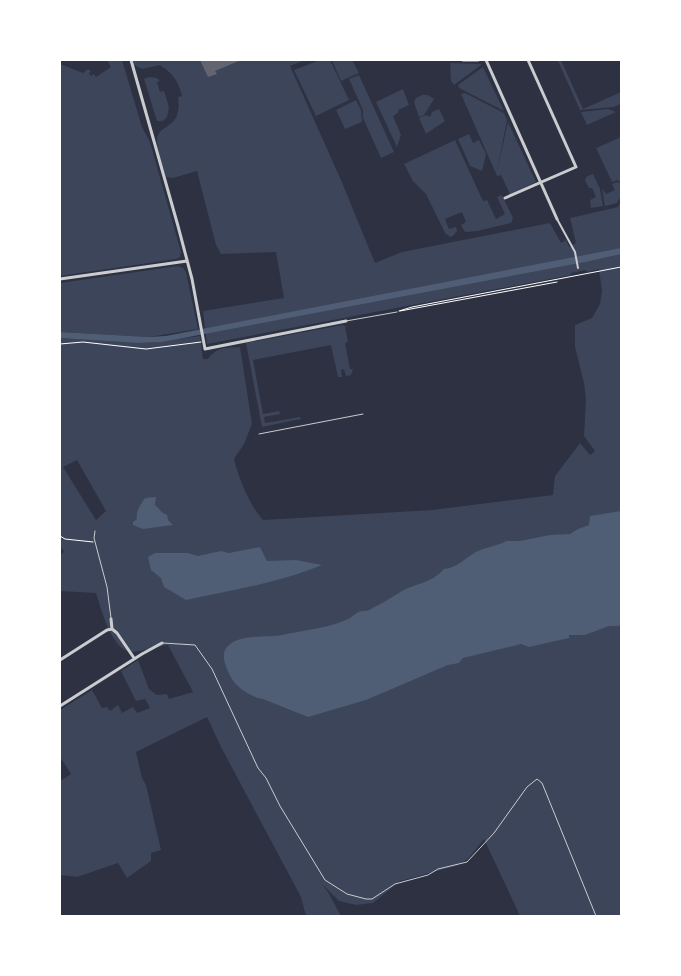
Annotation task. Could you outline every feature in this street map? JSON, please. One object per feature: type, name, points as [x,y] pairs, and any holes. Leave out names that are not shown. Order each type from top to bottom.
[{"type":"street","points":[[131,60],[187,261],[205,348],[346,321]]},
{"type":"street","points":[[463,60],[478,60]]},
{"type":"street","points":[[486,60],[557,219],[575,252],[578,268]]},
{"type":"street","points":[[505,198],[576,167],[528,60]]},
{"type":"street","points":[[60,279],[187,261]]},
{"type":"street","points":[[111,619],[112,629],[117,633],[134,658]]},
{"type":"street","points":[[60,660],[107,630],[112,629]]},
{"type":"street","points":[[60,706],[134,658],[162,643]]},
{"type":"lane","points":[[346,321],[397,312]]},
{"type":"lane","points":[[259,434],[363,414]]},
{"type":"lane","points":[[95,531],[96,543],[107,587],[111,619]]},
{"type":"lane","points":[[162,643],[195,645],[210,666],[258,768],[266,778],[317,869],[328,883],[358,898],[372,899],[395,884],[428,875],[438,869],[467,862],[494,833],[526,786],[537,778],[542,783],[596,916]]},
{"type":"path","points":[[397,312],[408,308],[621,267]]},
{"type":"path","points":[[397,312],[557,282]]},
{"type":"path","points":[[60,344],[83,342],[146,349],[204,341]]},
{"type":"path","points":[[60,536],[66,539],[96,543]]},
{"type":"shaded area","points":[[107,60],[122,60],[142,127],[150,142],[181,252],[180,257],[60,276],[60,64],[83,73],[88,69],[91,71],[89,73],[91,76],[94,74],[96,77],[111,67]]},
{"type":"shaded area","points":[[133,60],[305,60],[290,66],[341,180],[375,263],[402,252],[550,223],[561,243],[566,240],[569,247],[576,243],[570,218],[618,207],[621,201],[621,916],[520,916],[484,839],[468,859],[456,866],[400,881],[373,903],[356,905],[339,901],[322,884],[341,916],[306,916],[301,897],[207,717],[136,752],[142,778],[146,785],[161,850],[151,853],[151,861],[127,878],[118,863],[77,877],[60,875],[60,781],[71,774],[60,757],[60,710],[92,690],[102,708],[107,707],[110,711],[118,705],[122,713],[133,707],[137,713],[150,708],[145,699],[136,701],[121,671],[138,660],[149,689],[157,695],[167,694],[169,699],[193,692],[168,645],[132,652],[123,649],[112,636],[96,593],[60,591],[60,555],[64,552],[60,545],[60,338],[148,343],[200,336],[203,359],[208,359],[222,348],[240,347],[252,424],[244,444],[234,459],[245,491],[253,507],[263,520],[432,510],[553,495],[555,476],[580,443],[590,455],[595,451],[584,436],[586,399],[575,347],[575,325],[592,318],[600,304],[602,291],[599,269],[207,344],[203,311],[284,298],[276,252],[221,254],[216,245],[197,171],[173,178],[166,177],[159,153],[157,139],[159,134],[177,116],[178,97],[182,96],[179,86],[172,75],[160,65],[142,69],[134,65]],"holes":[[[77,460],[106,511],[96,520],[63,467]]]},
{"type":"shaded area","points":[[320,60],[330,60],[349,100],[316,116],[294,70]]},
{"type":"shaded area","points":[[332,60],[352,60],[359,73],[341,81]]},
{"type":"shaded area","points":[[561,60],[583,109],[621,92],[620,104],[614,107],[580,110],[558,61]]},
{"type":"shaded area","points":[[450,63],[481,65],[454,85],[451,81]]},
{"type":"shaded area","points":[[483,67],[504,111],[459,88],[458,85]]},
{"type":"shaded area","points":[[359,75],[394,152],[381,158],[363,118],[363,110],[349,79]]},
{"type":"shaded area","points":[[149,77],[157,78],[160,81],[157,82],[160,92],[164,91],[169,107],[167,117],[163,121],[157,121],[144,79]]},
{"type":"shaded area","points":[[403,89],[409,105],[398,110],[399,112],[393,116],[401,135],[397,147],[376,102]]},
{"type":"shaded area","points":[[465,93],[504,113],[507,120],[497,171],[508,122],[536,182],[510,194],[501,175],[497,176],[461,94]]},
{"type":"shaded area","points":[[428,95],[434,99],[424,115],[419,117],[414,102],[416,98]]},
{"type":"shaded area","points":[[356,100],[361,110],[362,122],[345,129],[336,110]]},
{"type":"shaded area","points":[[439,109],[445,121],[426,134],[419,118],[426,115],[430,117],[432,112]]},
{"type":"shaded area","points":[[608,109],[616,112],[587,125],[581,112]]},
{"type":"shaded area","points":[[469,134],[473,143],[479,140],[486,154],[482,171],[470,166],[458,139]]},
{"type":"shaded area","points":[[621,137],[621,182],[617,180],[612,182],[596,148]]},
{"type":"shaded area","points":[[455,140],[483,201],[487,200],[496,219],[505,214],[497,197],[502,195],[513,218],[511,223],[465,232],[461,225],[466,222],[462,212],[445,219],[449,229],[456,227],[457,231],[450,237],[445,233],[426,194],[413,181],[404,164]]},
{"type":"shaded area","points":[[593,174],[600,189],[603,206],[591,208],[590,200],[596,197],[592,188],[589,188],[585,181],[586,177]]},
{"type":"shaded area","points":[[621,183],[621,196],[617,203],[605,206],[602,188],[606,194],[615,190],[612,184]]},
{"type":"shaded area","points":[[621,248],[621,254],[585,262],[162,342],[139,343],[60,338],[60,332],[149,337],[166,336]]},
{"type":"shaded area","points":[[178,266],[186,272],[198,329],[149,337],[60,332],[60,283]]},
{"type":"shaded area","points":[[345,326],[348,342],[345,343],[350,369],[353,369],[351,375],[346,376],[344,369],[341,370],[342,377],[338,377],[331,345],[253,360],[263,414],[279,411],[280,414],[264,417],[265,423],[300,417],[301,419],[262,427],[246,343]]},
{"type":"shaded area","points":[[156,497],[155,505],[167,515],[168,520],[173,525],[143,529],[133,525],[145,498]]},
{"type":"shaded area","points":[[621,511],[621,625],[609,626],[585,635],[569,635],[569,638],[529,647],[521,644],[463,658],[459,663],[448,665],[366,700],[308,717],[246,692],[234,682],[227,669],[224,653],[229,645],[236,641],[251,637],[282,635],[334,624],[360,612],[367,611],[408,588],[434,578],[444,569],[457,565],[479,551],[506,541],[520,541],[550,535],[570,534],[589,525],[590,516]]},
{"type":"shaded area","points":[[260,547],[267,561],[296,560],[322,565],[272,581],[186,600],[164,587],[161,578],[151,570],[148,557],[155,553],[188,553],[198,556],[221,551],[229,553]]},
{"type":"building","points":[[200,60],[241,60],[215,71],[217,74],[208,77]]}]
